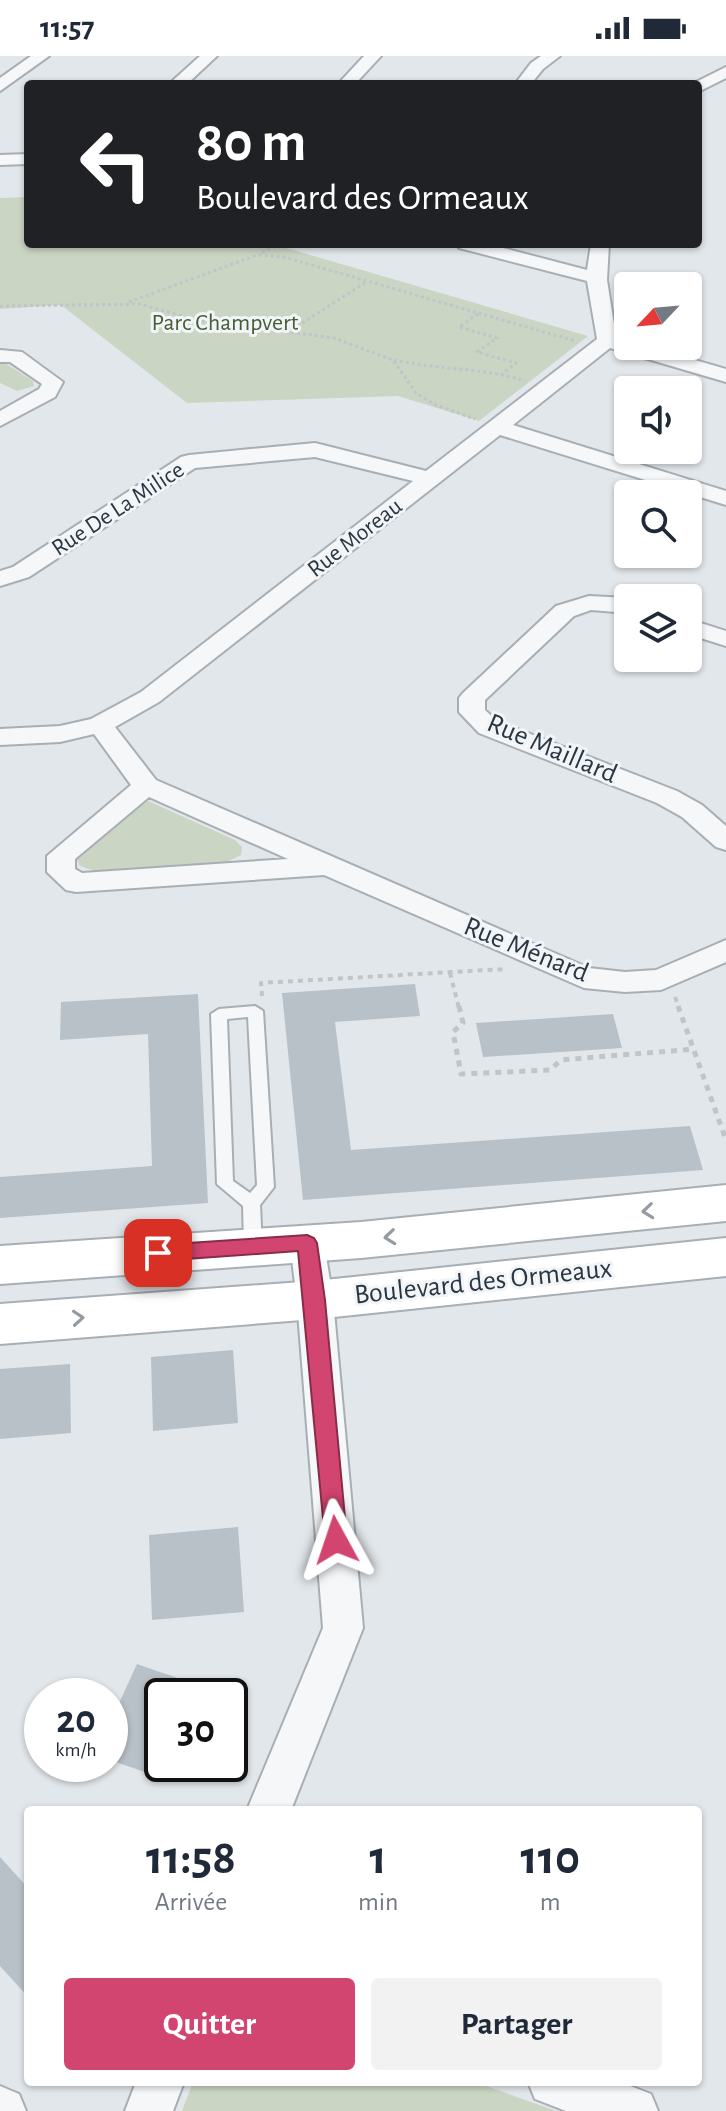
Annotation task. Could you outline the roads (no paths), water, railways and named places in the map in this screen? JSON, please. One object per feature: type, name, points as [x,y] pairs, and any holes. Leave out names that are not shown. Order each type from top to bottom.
[{"type":"street","points":[[0,86],[41,56]]},
{"type":"street","points":[[182,80],[209,56]]},
{"type":"street","points":[[350,80],[373,56]]},
{"type":"street","points":[[526,80],[537,66],[552,56]]},
{"type":"street","points":[[702,85],[726,72]]},
{"type":"street","points":[[0,160],[24,159]]},
{"type":"street","points":[[481,248],[597,278]]},
{"type":"street","points":[[599,248],[596,257],[603,345],[726,376]]},
{"type":"street","name":"Rue Moreau","points":[[0,737],[60,734],[100,725],[150,697],[603,345]]},
{"type":"street","points":[[0,356],[15,356],[53,382],[48,393],[0,420]]},
{"type":"street","points":[[0,390],[23,407]]},
{"type":"street","points":[[497,427],[726,498]]},
{"type":"street","name":"Rue De La Milice","points":[[0,579],[21,572],[189,462],[315,450],[430,479]]},
{"type":"street","name":"Rue Maillard","points":[[614,603],[589,603],[565,611],[472,698],[472,712],[488,727],[667,797],[692,811],[726,841]]},
{"type":"street","points":[[702,631],[726,639]]},
{"type":"street","name":"Rue Ménard","points":[[100,725],[146,786],[584,978],[625,982],[661,980],[726,950]]},
{"type":"street","name":"Rue Ménard","points":[[146,786],[61,856],[61,872],[76,883],[330,866]]},
{"type":"street","name":"Boulevard des Ormeaux","points":[[0,1265],[252,1225],[307,1243],[726,1203]]},
{"type":"street","points":[[271,1806],[343,1628],[315,1300],[307,1243]]},
{"type":"street","name":"Boulevard des Ormeaux","points":[[0,1324],[315,1300],[726,1257]]},
{"type":"street","points":[[149,2111],[158,2086]]},
{"type":"street","points":[[563,2086],[634,2111]]},
{"type":"lane","points":[[255,1011],[266,1187],[252,1225],[225,1184],[219,1014],[255,1011]]},
{"type":"park label","name":"Parc Champvert","points":[[225,323]]}]
